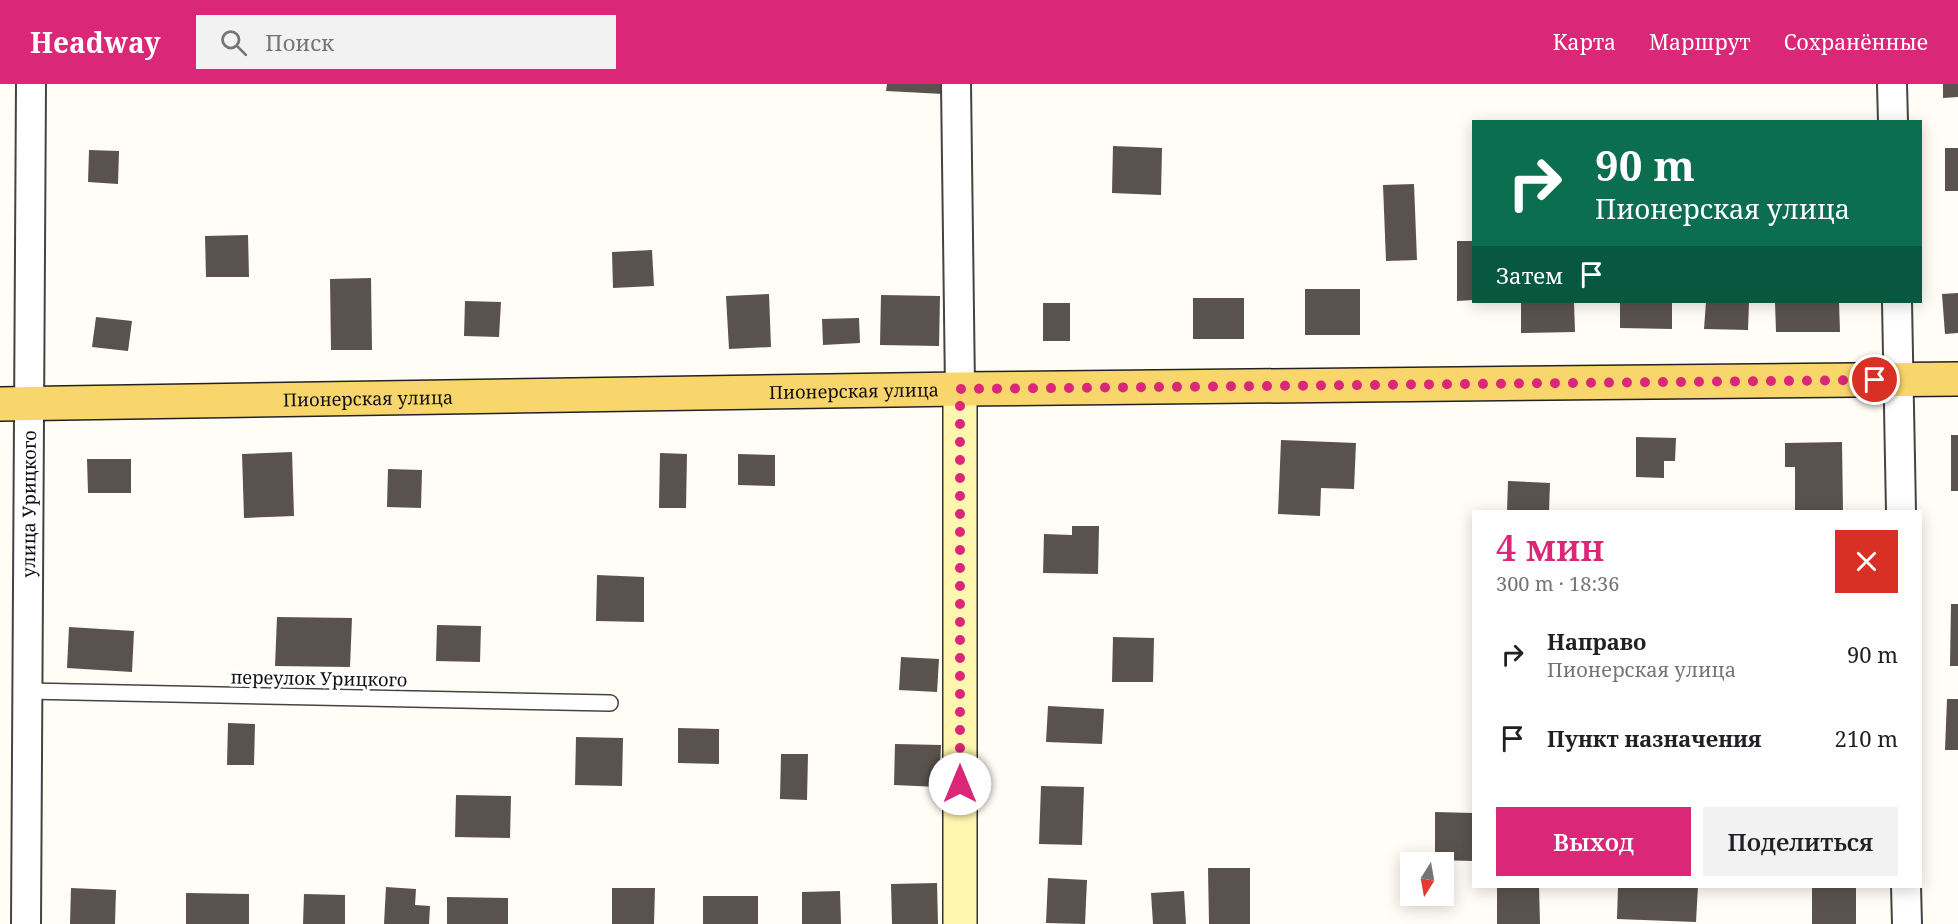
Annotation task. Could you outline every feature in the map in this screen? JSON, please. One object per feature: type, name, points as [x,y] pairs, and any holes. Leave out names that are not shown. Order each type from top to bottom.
[{"type":"main road","name":"Пионерская улица","points":[[15,404],[960,389],[1958,379]]},
{"type":"main road","points":[[960,389],[960,924]]},
{"type":"street","name":"улица Урицкого","points":[[26,924],[27,692],[15,404],[32,84]]},
{"type":"street","points":[[956,84],[960,389]]},
{"type":"street","points":[[1892,84],[1893,120]]},
{"type":"street","points":[[1897,303],[1901,510]]},
{"type":"street","points":[[1906,888],[1907,924]]},
{"type":"lane","name":"переулок Урицкого","points":[[27,692],[610,703]]},
{"type":"building","points":[[887,84],[944,84],[943,94],[886,91]]},
{"type":"building","points":[[1943,84],[1958,84],[1958,97],[1943,98]]},
{"type":"building","points":[[1113,146],[1162,148],[1161,195],[1112,193]]},
{"type":"building","points":[[1945,148],[1958,148],[1958,191],[1945,191]]},
{"type":"building","points":[[89,150],[119,151],[118,184],[88,182]]},
{"type":"building","points":[[1414,184],[1417,260],[1386,261],[1383,185]]},
{"type":"building","points":[[248,235],[249,277],[206,277],[205,236]]},
{"type":"building","points":[[1457,241],[1472,241],[1472,300],[1457,301]]},
{"type":"building","points":[[652,250],[654,286],[613,288],[612,252]]},
{"type":"building","points":[[371,278],[372,350],[331,350],[330,279]]},
{"type":"building","points":[[1305,289],[1360,289],[1360,335],[1305,335]]},
{"type":"building","points":[[1958,293],[1958,333],[1945,334],[1942,294]]},
{"type":"building","points":[[769,294],[771,347],[729,349],[726,296]]},
{"type":"building","points":[[881,295],[940,296],[939,346],[880,345]]},
{"type":"building","points":[[1193,298],[1244,298],[1244,339],[1193,339]]},
{"type":"building","points":[[465,301],[501,302],[499,337],[464,336]]},
{"type":"building","points":[[1043,303],[1070,303],[1070,341],[1043,341]]},
{"type":"building","points":[[1521,303],[1574,303],[1575,332],[1521,333]]},
{"type":"building","points":[[1620,303],[1672,303],[1672,329],[1620,328]]},
{"type":"building","points":[[1706,303],[1749,303],[1748,330],[1704,329]]},
{"type":"building","points":[[1775,303],[1839,303],[1840,332],[1776,332]]},
{"type":"building","points":[[96,317],[132,321],[128,351],[92,347]]},
{"type":"building","points":[[859,318],[860,343],[823,345],[822,319]]},
{"type":"building","points":[[1951,435],[1958,435],[1958,491],[1951,491]]},
{"type":"building","points":[[1636,437],[1676,438],[1675,461],[1664,461],[1664,478],[1636,477]]},
{"type":"building","points":[[1281,440],[1356,443],[1354,489],[1321,488],[1320,516],[1278,514]]},
{"type":"building","points":[[1842,442],[1843,510],[1795,510],[1795,467],[1785,467],[1785,443]]},
{"type":"building","points":[[292,452],[294,516],[244,518],[242,454]]},
{"type":"building","points":[[660,453],[687,454],[686,508],[659,508]]},
{"type":"building","points":[[738,454],[775,455],[775,486],[738,485]]},
{"type":"building","points":[[87,459],[131,459],[131,493],[88,493]]},
{"type":"building","points":[[388,469],[422,470],[421,508],[387,507]]},
{"type":"building","points":[[1508,481],[1550,483],[1549,510],[1507,510]]},
{"type":"building","points":[[1072,526],[1099,526],[1098,574],[1043,573],[1044,534],[1072,535]]},
{"type":"building","points":[[597,575],[644,577],[644,622],[596,621]]},
{"type":"building","points":[[1951,604],[1958,604],[1958,666],[1950,666]]},
{"type":"building","points":[[277,617],[352,618],[350,667],[275,666]]},
{"type":"building","points":[[437,625],[481,626],[480,662],[436,661]]},
{"type":"building","points":[[69,627],[134,631],[132,672],[67,668]]},
{"type":"building","points":[[1113,637],[1154,638],[1153,682],[1112,682]]},
{"type":"building","points":[[901,657],[939,659],[937,692],[899,690]]},
{"type":"building","points":[[1947,699],[1958,699],[1958,750],[1945,750]]},
{"type":"building","points":[[1048,706],[1104,709],[1102,744],[1046,742]]},
{"type":"building","points":[[228,723],[255,724],[254,765],[227,765]]},
{"type":"building","points":[[678,728],[719,729],[719,764],[678,763]]},
{"type":"building","points":[[576,737],[623,738],[622,786],[575,785]]},
{"type":"building","points":[[895,744],[941,745],[939,787],[894,785]]},
{"type":"building","points":[[781,754],[808,754],[807,800],[780,799]]},
{"type":"building","points":[[1041,786],[1084,787],[1082,845],[1039,844]]},
{"type":"building","points":[[456,795],[511,796],[510,838],[455,837]]},
{"type":"building","points":[[1435,812],[1472,813],[1472,861],[1454,860],[1454,852],[1435,852]]},
{"type":"building","points":[[1208,868],[1250,868],[1250,924],[1209,924]]},
{"type":"building","points":[[1048,878],[1087,880],[1085,924],[1046,923]]},
{"type":"building","points":[[937,883],[938,924],[892,924],[891,884]]},
{"type":"building","points":[[386,887],[416,889],[415,905],[430,906],[429,924],[384,924]]},
{"type":"building","points":[[71,888],[116,890],[115,924],[70,924]]},
{"type":"building","points":[[612,888],[655,888],[654,924],[612,924]]},
{"type":"building","points":[[1497,888],[1539,888],[1540,924],[1497,924]]},
{"type":"building","points":[[1618,888],[1698,888],[1696,922],[1617,919]]},
{"type":"building","points":[[1812,888],[1856,888],[1856,924],[1812,924]]},
{"type":"building","points":[[840,891],[841,924],[802,924],[802,892]]},
{"type":"building","points":[[1184,891],[1186,924],[1153,924],[1151,893]]},
{"type":"building","points":[[186,893],[249,894],[249,924],[186,924]]},
{"type":"building","points":[[304,894],[345,895],[345,924],[303,924]]},
{"type":"building","points":[[703,896],[758,896],[758,924],[703,924]]},
{"type":"building","points":[[447,897],[508,898],[508,924],[447,924]]},
{"type":"route","points":[[960,784],[960,389],[1875,380]]}]
